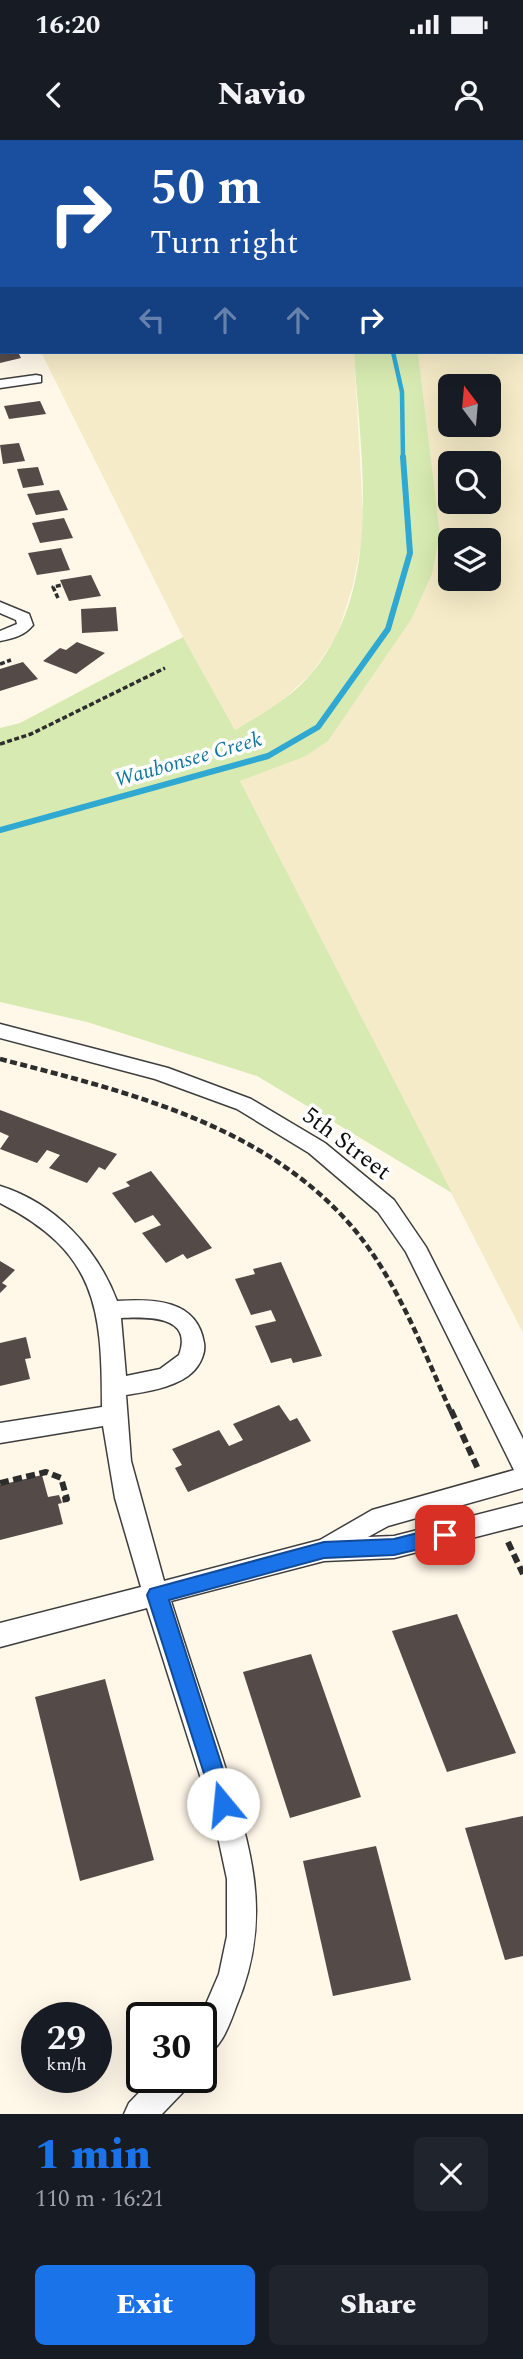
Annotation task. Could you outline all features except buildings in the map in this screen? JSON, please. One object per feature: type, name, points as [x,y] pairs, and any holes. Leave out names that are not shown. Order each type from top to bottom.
[{"type":"street","points":[[0,384],[36,379]]},
{"type":"street","points":[[0,607],[23,617],[25,625],[15,633],[0,636]]},
{"type":"street","name":"5th Street","points":[[0,1031],[173,1077],[244,1104],[317,1148],[386,1206],[415,1247],[462,1336],[523,1464]]},
{"type":"street","points":[[0,1194],[31,1209],[76,1246],[99,1284],[109,1310],[113,1387],[111,1415],[125,1488],[231,1828],[243,1896],[239,1956],[217,2010]]},
{"type":"street","points":[[109,1310],[142,1309],[176,1314],[184,1320],[192,1337],[192,1353],[185,1366],[170,1376],[148,1383],[113,1387]]},
{"type":"street","points":[[0,1433],[111,1415]]},
{"type":"street","points":[[324,1550],[382,1517],[523,1478]]},
{"type":"street","points":[[0,1635],[324,1550],[394,1547],[523,1514]]},
{"type":"street","points":[[140,2114],[160,2093]]},
{"type":"path","points":[[58,598],[53,587],[62,585]]},
{"type":"path","points":[[0,664],[11,660]]},
{"type":"path","points":[[0,744],[31,734],[166,668]]},
{"type":"path","points":[[0,1059],[145,1097],[205,1120],[258,1147],[317,1190],[348,1223],[388,1280],[480,1474]]},
{"type":"path","points":[[0,1483],[47,1472],[61,1478],[66,1499],[61,1500]]},
{"type":"path","points":[[507,1540],[523,1574]]},
{"type":"shaded area","points":[[42,354],[354,354],[364,530],[353,585],[337,636],[311,674],[277,705],[235,730],[183,637]]},
{"type":"shaded area","points":[[418,354],[523,354],[523,1333],[240,781],[304,757],[438,537],[438,591],[501,591],[501,528],[439,528]]},
{"type":"green space","points":[[354,354],[418,354],[439,528],[432,574],[412,618],[328,741],[304,757],[240,781],[452,1193],[257,1076],[87,1022],[0,1002],[0,728],[20,723],[183,637],[235,730],[276,705],[312,673],[335,638],[350,600],[359,560],[363,476]]},
{"type":"waterway","name":"Waubonsee Creek","points":[[393,354],[402,392],[403,458]]},
{"type":"waterway","name":"Waubonsee Creek","points":[[0,830],[268,756],[318,727],[388,629],[410,553],[403,457]]},
{"type":"route","points":[[223,1804],[157,1595],[324,1550],[394,1547],[445,1535]]}]
